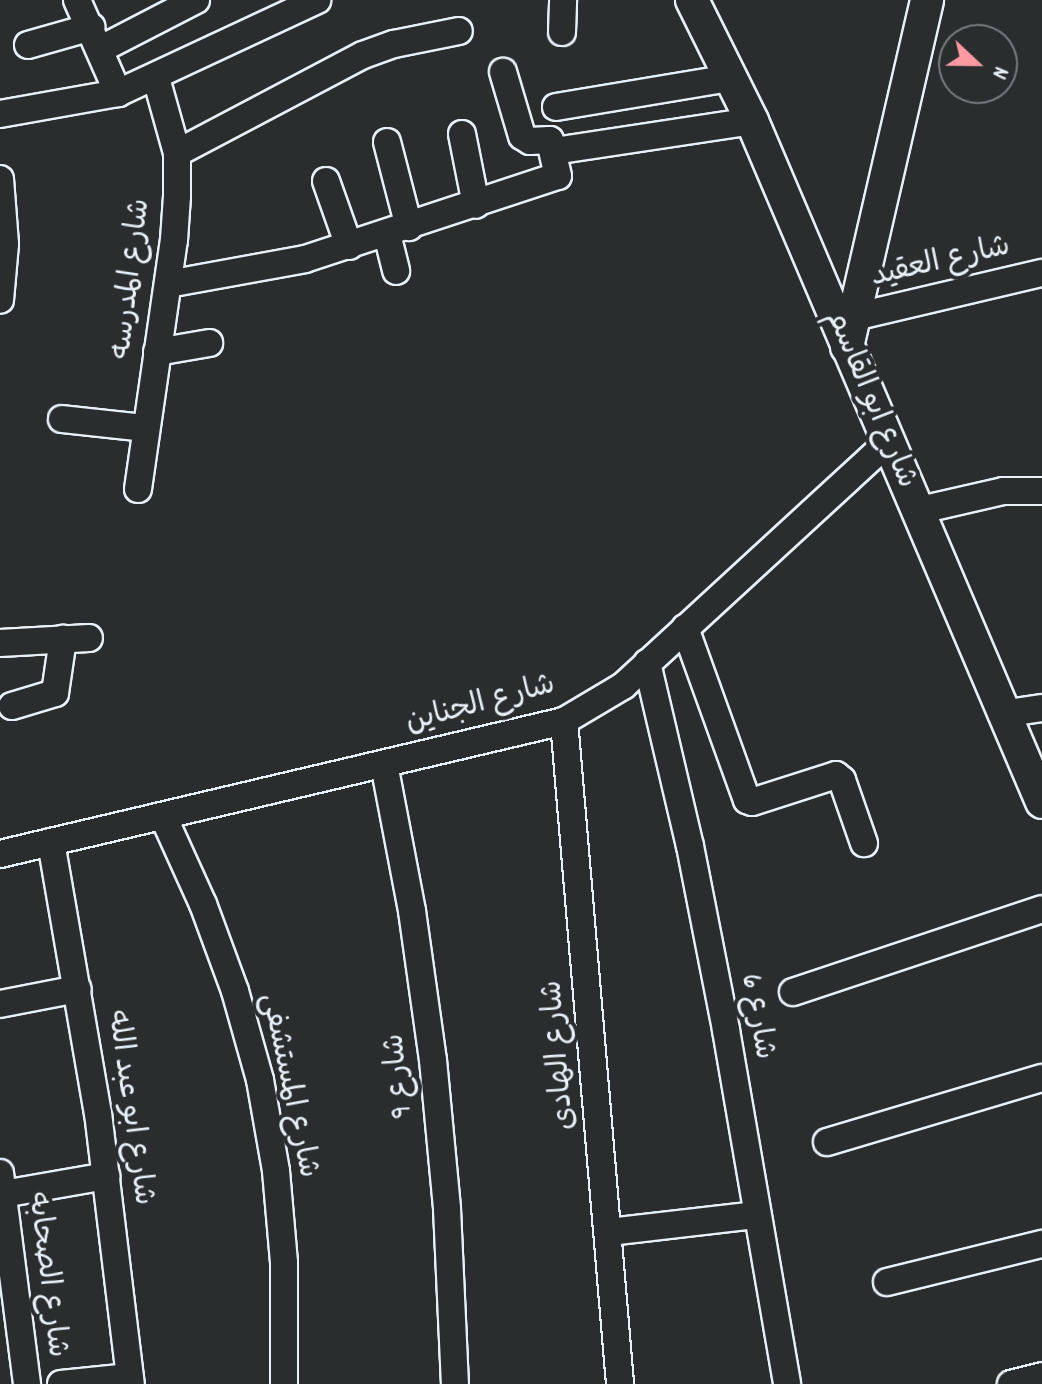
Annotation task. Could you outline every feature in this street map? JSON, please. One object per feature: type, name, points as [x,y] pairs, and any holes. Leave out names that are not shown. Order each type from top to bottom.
[{"type":"street","points":[[77,0],[118,93]]},
{"type":"street","points":[[28,45],[96,38],[196,0]]},
{"type":"street","points":[[0,114],[118,93],[156,78],[317,0]]},
{"type":"street","points":[[562,32],[563,0]]},
{"type":"street","name":"شارع ابو القاسم","points":[[692,0],[850,332],[887,443],[1042,802]]},
{"type":"street","points":[[850,332],[927,0]]},
{"type":"street","points":[[177,153],[363,55],[415,38],[459,31]]},
{"type":"street","points":[[168,284],[259,270],[349,246],[558,176],[549,139],[530,141],[522,136],[503,72]]},
{"type":"street","name":"شارع المدرسه","points":[[138,489],[168,284],[177,196],[177,153],[156,78]]},
{"type":"street","points":[[556,107],[730,78]]},
{"type":"street","points":[[554,151],[752,121]]},
{"type":"street","points":[[462,134],[476,205]]},
{"type":"street","points":[[387,142],[398,231],[396,271]]},
{"type":"street","points":[[326,181],[349,246]]},
{"type":"street","points":[[0,300],[5,244],[1,190]]},
{"type":"street","name":"شارع العقيد","points":[[850,332],[1042,273]]},
{"type":"street","points":[[157,352],[209,343]]},
{"type":"street","points":[[62,419],[145,428]]},
{"type":"street","name":"شارع الجناين","points":[[0,854],[564,721],[623,686],[887,443]]},
{"type":"street","points":[[916,511],[1003,491],[1042,491]]},
{"type":"street","points":[[685,628],[747,800],[752,802],[836,775],[842,780],[864,843]]},
{"type":"street","points":[[0,643],[89,638]]},
{"type":"street","points":[[12,706],[55,693],[63,639]]},
{"type":"street","name":"شارع 6","points":[[647,663],[690,846],[787,1384]]},
{"type":"street","points":[[1002,714],[1042,708]]},
{"type":"street","name":"شارع الهادى","points":[[564,721],[620,1384]]},
{"type":"street","name":"شارع 9","points":[[384,764],[412,911],[433,1060],[447,1209],[455,1384]]},
{"type":"street","name":"شارع المستشفى","points":[[163,816],[219,947],[260,1080],[276,1171],[282,1248],[284,1384]]},
{"type":"street","name":"شارع ابو عبد الله","points":[[51,842],[78,989],[106,1176],[131,1380]]},
{"type":"street","points":[[793,992],[1042,909]]},
{"type":"street","points":[[0,1004],[78,989]]},
{"type":"street","points":[[827,1142],[1042,1078]]},
{"type":"street","points":[[1,1184],[106,1176]]},
{"type":"street","name":"شارع الصحابه","points":[[1,1184],[27,1384]]},
{"type":"street","points":[[609,1232],[757,1215]]},
{"type":"street","points":[[887,1282],[1042,1244]]},
{"type":"street","points":[[1011,1384],[1042,1376]]},
{"type":"street","points":[[61,1384],[131,1380]]}]
